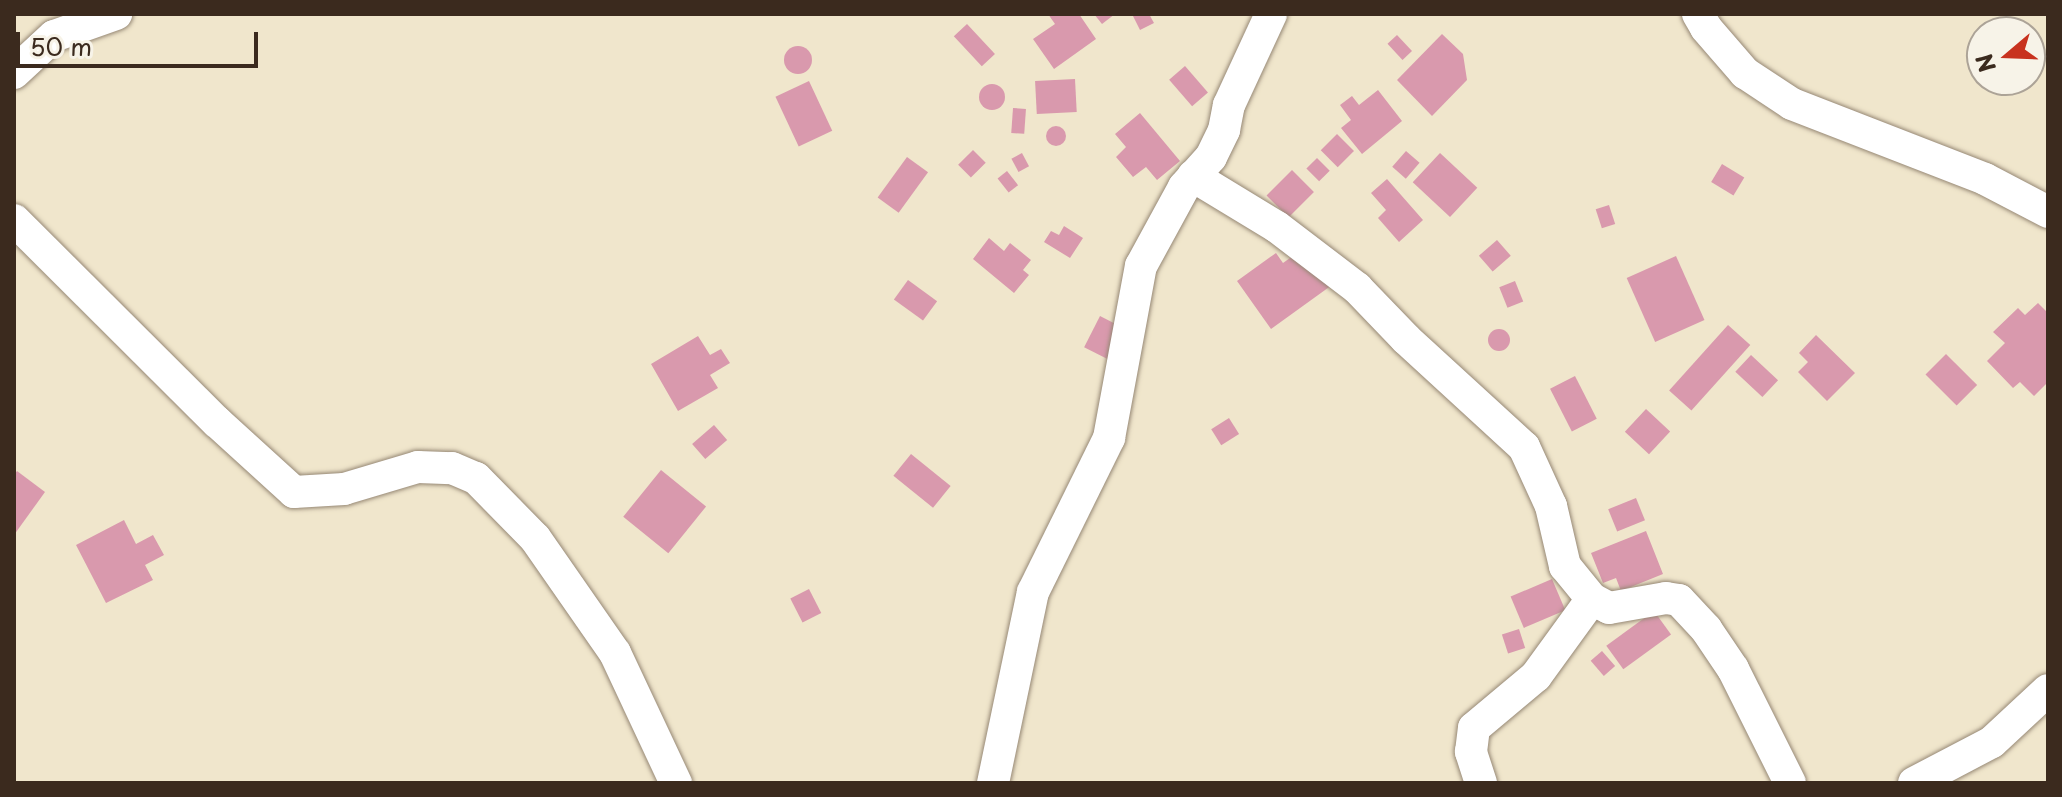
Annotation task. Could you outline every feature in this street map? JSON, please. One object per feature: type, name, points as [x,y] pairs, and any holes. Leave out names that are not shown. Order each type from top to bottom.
[{"type":"street","points":[[14,73],[54,36],[116,14]]},
{"type":"street","points":[[993,783],[1033,592],[1109,438],[1141,266],[1184,187],[1218,143],[1229,105],[1271,14]]},
{"type":"street","points":[[1698,14],[1706,28],[1745,73],[1792,104],[1985,179],[2048,212]]},
{"type":"street","points":[[1193,176],[1277,227],[1357,288],[1406,339],[1524,447],[1551,506],[1565,566],[1592,599],[1609,608],[1666,598],[1679,600],[1706,629],[1733,669],[1790,783]]},
{"type":"street","points":[[14,220],[217,422],[294,492],[344,489],[418,467],[452,468],[476,478],[535,538],[615,653],[676,783]]},
{"type":"street","points":[[1481,783],[1471,752],[1474,728],[1536,676],[1592,599]]},
{"type":"street","points":[[1914,783],[1992,742],[2048,690]]},
{"type":"building","points":[[1048,14],[1079,14],[1096,39],[1054,69],[1033,39],[1055,24]]},
{"type":"building","points":[[1094,14],[1115,14],[1102,24]]},
{"type":"building","points":[[1132,14],[1149,14],[1154,23],[1140,30]]},
{"type":"building","points":[[967,24],[995,54],[982,66],[954,36]]},
{"type":"building","points":[[1442,34],[1463,54],[1467,80],[1432,116],[1397,80]]},
{"type":"building","points":[[1397,35],[1412,51],[1402,60],[1387,44]]},
{"type":"building","points":[[798,46],[808,50],[812,60],[808,70],[798,74],[788,70],[784,60],[788,50]]},
{"type":"building","points":[[1185,66],[1208,92],[1192,106],[1169,80]]},
{"type":"building","points":[[1075,79],[1077,112],[1037,114],[1035,81]]},
{"type":"building","points":[[809,81],[832,131],[799,146],[775,97]]},
{"type":"building","points":[[992,84],[1001,88],[1005,97],[1001,106],[992,110],[983,106],[979,97],[983,88]]},
{"type":"building","points":[[1378,90],[1402,121],[1362,154],[1341,128],[1351,120],[1340,105],[1352,96],[1359,105]]},
{"type":"building","points":[[1013,108],[1026,109],[1024,134],[1011,133]]},
{"type":"building","points":[[1140,113],[1180,161],[1157,180],[1146,167],[1133,177],[1116,157],[1126,147],[1115,134]]},
{"type":"building","points":[[1056,126],[1063,129],[1066,136],[1063,143],[1056,146],[1049,143],[1046,136],[1049,129]]},
{"type":"building","points":[[1337,134],[1354,151],[1338,167],[1321,150]]},
{"type":"building","points":[[973,150],[986,163],[971,178],[958,165]]},
{"type":"building","points":[[1406,151],[1420,163],[1406,179],[1392,167]]},
{"type":"building","points":[[1022,153],[1029,166],[1018,172],[1011,159]]},
{"type":"building","points":[[1440,153],[1477,188],[1450,217],[1413,182]]},
{"type":"building","points":[[907,157],[928,172],[899,213],[878,197]]},
{"type":"building","points":[[1317,158],[1330,171],[1319,181],[1306,169]]},
{"type":"building","points":[[1722,164],[1744,177],[1733,195],[1711,182]]},
{"type":"building","points":[[1292,170],[1314,192],[1288,217],[1267,195]]},
{"type":"building","points":[[1007,171],[1018,185],[1009,193],[998,178]]},
{"type":"building","points":[[1387,179],[1423,220],[1399,242],[1378,218],[1386,210],[1371,193]]},
{"type":"building","points":[[1609,205],[1615,224],[1602,228],[1596,209]]},
{"type":"building","points":[[1064,226],[1083,238],[1070,258],[1044,242],[1051,231],[1059,235]]},
{"type":"building","points":[[989,238],[1004,251],[1010,243],[1031,260],[1023,270],[1029,275],[1014,293],[973,259]]},
{"type":"building","points":[[1497,240],[1511,256],[1493,272],[1479,256]]},
{"type":"building","points":[[1276,253],[1283,263],[1297,253],[1332,285],[1271,329],[1237,281]]},
{"type":"building","points":[[1676,256],[1704,320],[1655,342],[1627,278]]},
{"type":"building","points":[[908,280],[937,301],[923,321],[894,299]]},
{"type":"building","points":[[1515,281],[1523,301],[1507,308],[1499,287]]},
{"type":"building","points":[[2038,303],[2048,313],[2048,382],[2034,396],[2020,382],[2013,388],[1987,361],[2005,343],[1993,332],[2018,308],[2025,315]]},
{"type":"building","points":[[1100,316],[1126,329],[1110,360],[1084,347]]},
{"type":"building","points":[[1728,325],[1750,345],[1691,410],[1669,390]]},
{"type":"building","points":[[1499,329],[1507,332],[1510,340],[1507,348],[1499,351],[1491,348],[1488,340],[1491,332]]},
{"type":"building","points":[[1816,335],[1855,373],[1827,401],[1798,372],[1808,362],[1799,353]]},
{"type":"building","points":[[698,336],[710,355],[721,349],[730,363],[710,375],[718,388],[678,411],[651,364]]},
{"type":"building","points":[[1946,354],[1977,385],[1957,406],[1925,375]]},
{"type":"building","points":[[1751,355],[1778,380],[1762,397],[1735,372]]},
{"type":"building","points":[[1575,376],[1597,419],[1572,431],[1550,389]]},
{"type":"building","points":[[1646,409],[1670,432],[1649,454],[1625,432]]},
{"type":"building","points":[[1229,418],[1239,434],[1221,445],[1211,429]]},
{"type":"building","points":[[714,425],[727,440],[705,459],[692,444]]},
{"type":"building","points":[[911,454],[951,486],[933,508],[893,476]]},
{"type":"building","points":[[661,470],[706,507],[668,553],[623,517]]},
{"type":"building","points":[[17,471],[45,492],[14,535],[14,475]]},
{"type":"building","points":[[1636,498],[1645,520],[1617,531],[1608,509]]},
{"type":"building","points":[[124,520],[136,544],[153,535],[164,555],[145,565],[153,580],[106,603],[76,545]]},
{"type":"building","points":[[1646,531],[1663,574],[1621,591],[1616,578],[1603,583],[1591,553]]},
{"type":"building","points":[[1552,579],[1565,610],[1524,628],[1511,597]]},
{"type":"building","points":[[809,589],[821,613],[803,623],[790,599]]},
{"type":"building","points":[[1654,611],[1671,634],[1623,669],[1606,646]]},
{"type":"building","points":[[1519,629],[1525,648],[1508,654],[1502,635]]},
{"type":"building","points":[[1602,651],[1615,666],[1604,676],[1591,661]]}]
